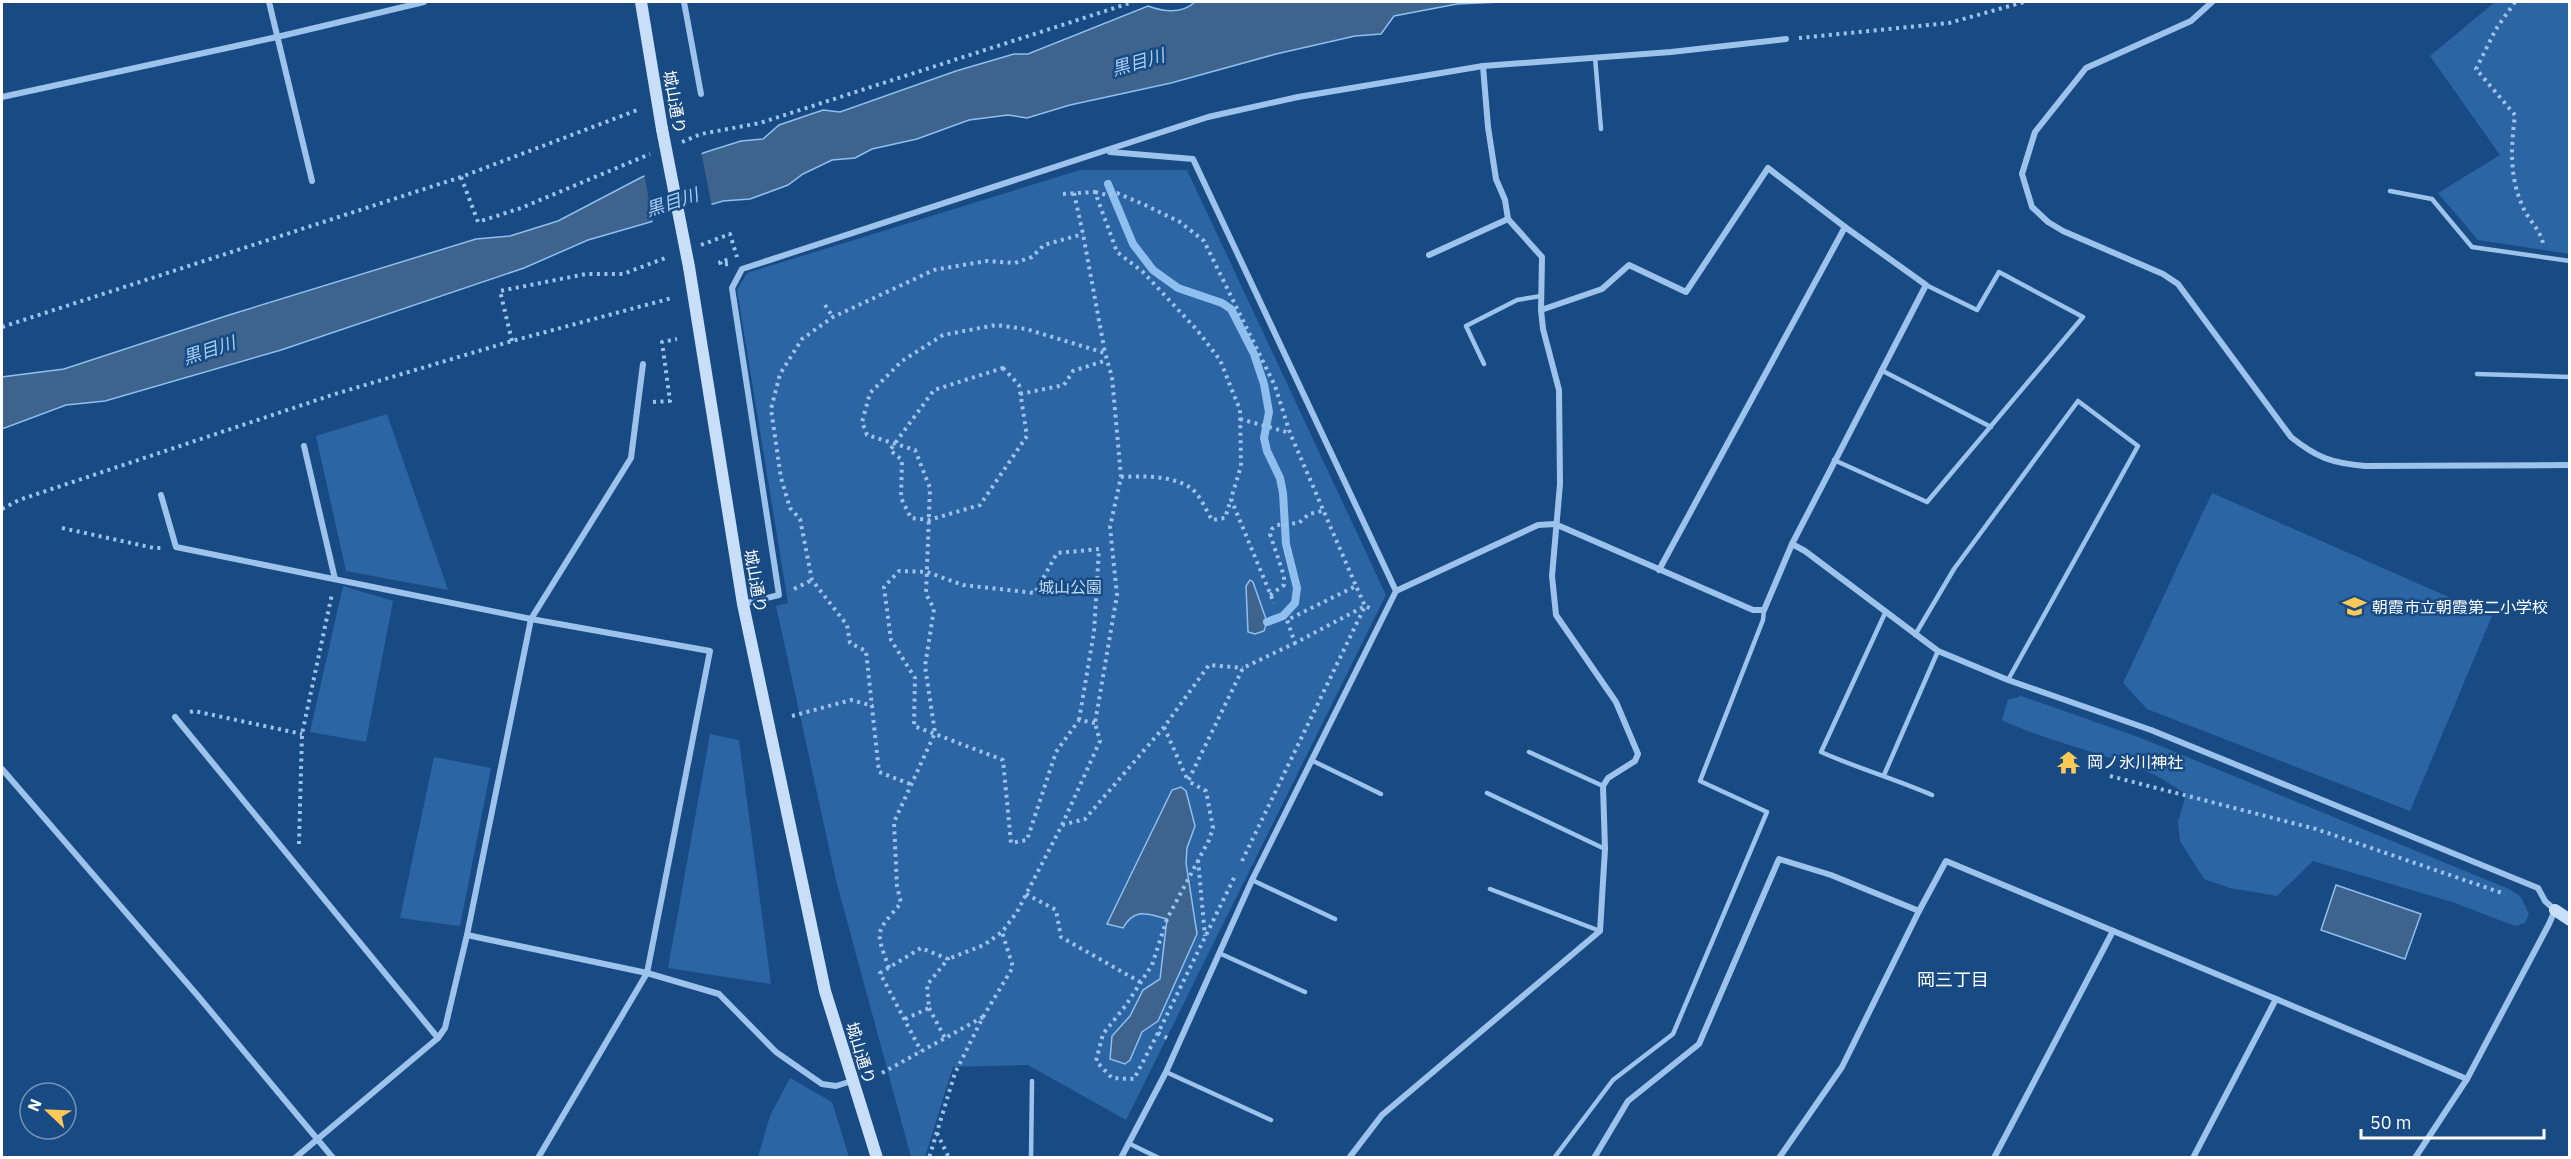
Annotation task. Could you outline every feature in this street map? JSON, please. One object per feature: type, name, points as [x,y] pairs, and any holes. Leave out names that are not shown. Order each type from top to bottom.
[{"type":"street","points":[[269,2],[312,181]]},
{"type":"street","points":[[2,97],[277,37],[424,2]]},
{"type":"street","name":"城山通り","points":[[641,2],[688,267],[743,604],[825,991],[877,1158]]},
{"type":"street","points":[[684,2],[701,94]]},
{"type":"street","points":[[2212,2],[2191,21],[2086,68],[2035,132],[2022,174],[2032,207],[2048,222],[2063,231],[2163,274],[2178,284],[2291,437],[2311,453],[2334,463],[2365,466],[2570,465]]},
{"type":"street","points":[[743,604],[779,595],[732,288],[742,269],[1208,117],[1275,102],[1483,66],[1786,39]]},
{"type":"street","points":[[1349,1158],[1382,1115],[1600,931],[1605,849],[1603,786],[1608,778],[1635,761],[1638,754],[1616,702],[1556,615],[1552,576],[1560,484],[1559,390],[1543,329],[1542,257],[1508,219],[1505,200],[1496,179],[1488,127],[1483,66]]},
{"type":"street","points":[[1105,151],[1193,159],[1396,591]]},
{"type":"street","points":[[1121,1158],[1166,1072],[1252,880],[1396,591],[1538,525],[1555,524],[1753,610],[1764,610],[1792,544],[1926,285],[1768,168],[1686,292],[1629,265],[1602,289],[1541,310]]},
{"type":"street","points":[[1429,255],[1508,219]]},
{"type":"street","points":[[1659,570],[1845,227]]},
{"type":"street","points":[[295,1158],[438,1038],[445,1028],[467,934],[531,619],[631,458],[636,403],[643,364]]},
{"type":"street","points":[[304,446],[335,579]]},
{"type":"street","points":[[161,495],[176,547],[531,619],[710,651],[647,973],[538,1158]]},
{"type":"street","points":[[1792,544],[1938,651],[2008,680],[2151,730],[2538,888],[2554,910],[2570,920]]},
{"type":"street","points":[[175,717],[438,1038]]},
{"type":"street","points":[[2,769],[198,996],[333,1158]]},
{"type":"street","points":[[1596,1157],[1628,1101],[1699,1044],[1779,859],[1831,875],[1919,910]]},
{"type":"street","points":[[1779,1158],[1842,1067],[1919,910],[1946,861],[2467,1078]]},
{"type":"street","points":[[2415,1158],[2467,1078],[2554,910]]},
{"type":"street","points":[[1994,1158],[2114,931]]},
{"type":"street","points":[[467,934],[647,973],[718,994],[776,1052],[822,1084],[836,1086],[852,1081]]},
{"type":"street","points":[[2193,1158],[2277,999]]},
{"type":"lane","points":[[1595,57],[1601,129]]},
{"type":"lane","points":[[2390,191],[2432,199],[2472,247],[2570,261]]},
{"type":"lane","points":[[1834,460],[1927,502],[2083,317],[1999,272],[1977,310],[1926,285]]},
{"type":"lane","points":[[1484,364],[1466,326],[1517,300],[1541,296]]},
{"type":"lane","points":[[1881,370],[1991,427]]},
{"type":"lane","points":[[2477,374],[2570,377]]},
{"type":"lane","points":[[1915,635],[1954,569],[2078,401],[2138,446],[2008,680]]},
{"type":"lane","points":[[1554,1158],[1613,1080],[1673,1034],[1767,812],[1701,781],[1763,620],[1764,610]]},
{"type":"lane","points":[[1886,611],[1821,753],[1932,795]]},
{"type":"lane","points":[[1884,775],[1938,651]]},
{"type":"lane","points":[[1529,752],[1603,786]]},
{"type":"lane","points":[[1311,760],[1381,794]]},
{"type":"lane","points":[[1487,793],[1605,849]]},
{"type":"lane","points":[[1252,880],[1335,919]]},
{"type":"lane","points":[[1490,889],[1600,931]]},
{"type":"lane","points":[[1219,953],[1305,992]]},
{"type":"lane","points":[[1166,1072],[1271,1120]]},
{"type":"lane","points":[[1031,1158],[1032,1081]]},
{"type":"lane","points":[[1128,1143],[1159,1158]]},
{"type":"path","points":[[679,143],[701,134],[760,123],[1133,2]]},
{"type":"path","points":[[1786,39],[1928,26],[1974,18],[2024,2]]},
{"type":"path","points":[[2515,2],[2496,29],[2476,69],[2515,115],[2512,175],[2523,208],[2543,241],[2541,256]]},
{"type":"path","points":[[2,327],[461,177],[640,109]]},
{"type":"path","points":[[461,177],[478,222],[521,208],[657,151]]},
{"type":"path","points":[[1095,192],[1117,252],[1143,272],[1197,330],[1220,360],[1240,410],[1241,466],[1225,518],[1212,520],[1191,489],[1174,482],[1148,476],[1121,477]]},
{"type":"path","points":[[1063,194],[1095,192],[1107,195],[1117,193],[1180,222],[1204,241],[1275,386],[1290,434],[1365,606],[1384,614]]},
{"type":"path","points":[[945,1038],[929,1008],[927,985],[948,959],[984,945],[1002,932],[1017,912],[1062,825],[1100,741],[1095,723],[1117,595],[1110,527],[1121,477],[1112,377],[1105,353],[1074,193]]},
{"type":"path","points":[[698,246],[730,234],[738,256],[720,262],[721,265],[730,263]]},
{"type":"path","points":[[910,784],[879,772],[866,651],[850,643],[847,625],[812,580],[800,519],[790,508],[781,478],[771,409],[780,374],[801,339],[833,317],[934,270],[987,261],[1015,263],[1032,257],[1044,245],[1083,234]]},
{"type":"path","points":[[512,341],[501,291],[586,274],[623,274],[677,254]]},
{"type":"path","points":[[2,509],[31,497],[335,394],[512,341],[672,298]]},
{"type":"path","points":[[825,305],[833,317]]},
{"type":"path","points":[[889,968],[878,938],[879,929],[902,903],[897,886],[894,822],[935,733],[925,666],[934,609],[926,594],[930,488],[915,450],[867,435],[862,422],[870,393],[902,361],[943,334],[996,325],[1026,329],[1105,353]]},
{"type":"path","points":[[636,403],[670,401],[662,342],[677,339]]},
{"type":"path","points":[[1020,394],[1064,385],[1073,371],[1107,360]]},
{"type":"path","points":[[1003,368],[1019,385],[1027,436],[980,505],[929,520],[911,518],[902,498],[902,460],[890,450],[895,444],[934,390],[1003,368]]},
{"type":"path","points":[[1240,419],[1290,434]]},
{"type":"path","points":[[1231,499],[1274,603]]},
{"type":"path","points":[[1270,595],[1284,585],[1284,576],[1270,534],[1272,529],[1277,525],[1299,523],[1309,514],[1322,511]]},
{"type":"path","points":[[62,528],[154,548],[176,547]]},
{"type":"path","points":[[1099,549],[1094,632],[1079,720],[1056,752],[1027,840],[1011,843],[1003,760],[914,726],[915,678],[891,640],[884,587],[899,571],[927,572],[963,585],[1035,593],[1057,553],[1099,549]]},
{"type":"path","points":[[298,866],[302,735],[335,579]]},
{"type":"path","points":[[1295,643],[1287,620],[1356,586]]},
{"type":"path","points":[[1062,825],[1085,819],[1164,727],[1209,665],[1243,668],[1365,606]]},
{"type":"path","points":[[1188,781],[1243,668]]},
{"type":"path","points":[[792,716],[851,700],[873,706]]},
{"type":"path","points":[[175,717],[194,711],[302,735]]},
{"type":"path","points":[[1079,720],[1095,723]]},
{"type":"path","points":[[1158,1033],[1134,1079],[1112,1078],[1096,1061],[1102,1034],[1126,1005],[1152,965],[1167,919],[1213,828],[1206,791],[1188,781],[1164,727]]},
{"type":"path","points":[[2110,776],[2316,829],[2526,901],[2541,895]]},
{"type":"path","points":[[1198,859],[1205,937]]},
{"type":"path","points":[[1026,894],[1056,910],[1061,937],[1140,982]]},
{"type":"path","points":[[929,1158],[955,1072],[983,1017],[1013,967],[1002,932]]},
{"type":"path","points":[[921,1051],[880,973],[921,948],[948,959]]},
{"type":"path","points":[[905,1019],[929,1008]]},
{"type":"path","points":[[882,1073],[983,1017]]},
{"type":"path","points":[[936,1133],[949,1158]]},
{"type":"green space","points":[[2495,2],[2569,2],[2569,254],[2478,240],[2438,193],[2500,155],[2430,56]]},
{"type":"green space","name":"城山公園","points":[[1080,170],[1187,170],[1386,595],[1126,1120],[1028,1065],[953,1067],[925,1157],[911,1157],[837,884],[776,606],[788,603],[737,290],[747,273]]},
{"type":"green space","points":[[387,414],[448,590],[346,571],[316,436]]},
{"type":"green space","points":[[2212,493],[2492,616],[2410,811],[2147,709],[2123,683]]},
{"type":"green space","points":[[343,586],[393,601],[366,742],[310,732]]},
{"type":"green space","points":[[2021,696],[2141,738],[2509,889],[2521,897],[2529,914],[2525,923],[2515,926],[2452,902],[2313,861],[2277,896],[2230,888],[2204,879],[2180,841],[2178,822],[2186,794],[2159,777],[2132,766],[2002,720],[2008,700]]},
{"type":"green space","points":[[710,734],[739,740],[771,984],[668,968]]},
{"type":"green space","points":[[434,757],[491,768],[460,926],[400,918]]},
{"type":"green space","points":[[790,1078],[832,1102],[849,1157],[758,1157],[770,1116]]},
{"type":"water","name":"黒目川","points":[[1195,2],[1501,2],[1457,4],[1394,16],[1381,34],[1355,36],[1276,54],[1171,83],[1070,105],[1027,118],[1008,115],[969,120],[917,139],[872,149],[855,158],[832,160],[803,174],[788,185],[750,199],[723,201],[588,240],[524,268],[281,350],[105,401],[66,405],[2,429],[2,377],[64,369],[229,315],[476,239],[510,236],[558,221],[642,177],[741,141],[763,139],[779,125],[823,110],[840,112],[956,71],[1014,54],[1028,54],[1148,6],[1173,11],[1184,9]]},
{"type":"water","points":[[1250,580],[1253,582],[1267,622],[1264,631],[1255,634],[1248,632],[1246,586]]},
{"type":"water","points":[[1181,787],[1186,791],[1195,826],[1187,848],[1186,863],[1197,934],[1158,1021],[1142,1032],[1130,1060],[1125,1064],[1110,1059],[1112,1036],[1130,1016],[1143,990],[1160,979],[1167,919],[1142,914],[1132,917],[1123,928],[1107,924],[1172,790]]},
{"type":"water","points":[[2336,885],[2421,914],[2405,959],[2321,930]]},
{"type":"pier","points":[[701,151],[712,207],[653,223],[644,173]]},
{"type":"waterway","points":[[1108,184],[1133,244],[1153,270],[1178,288],[1222,303],[1231,309],[1254,354],[1264,384],[1269,412],[1264,438],[1267,451],[1280,478],[1286,544],[1297,588],[1295,603],[1283,616],[1267,622]]},
{"type":"place","name":"朝霞市立朝霞第二小学校","points":[[2354,607]]},
{"type":"place","name":"岡ノ氷川神社","points":[[2069,762]]},
{"type":"district","name":"岡三丁目","points":[[1953,979]]}]
